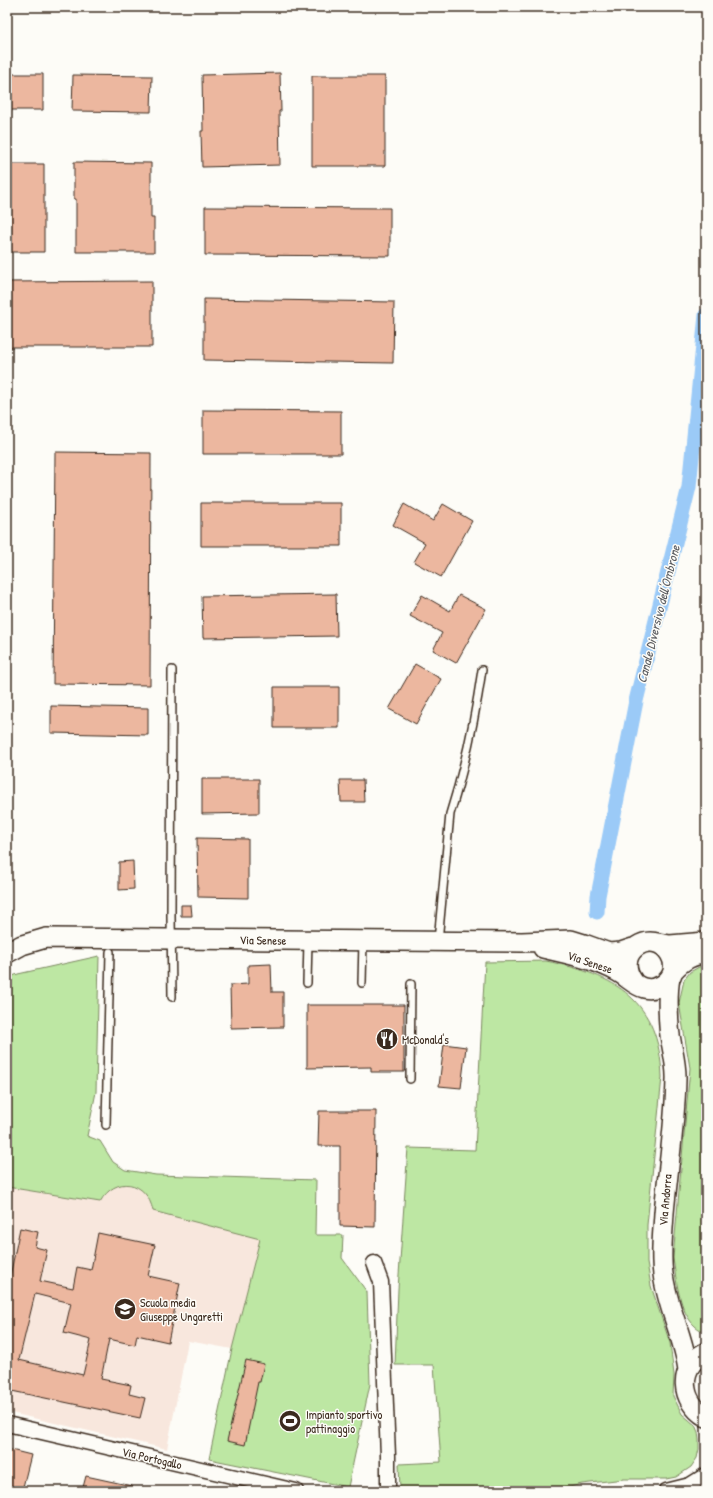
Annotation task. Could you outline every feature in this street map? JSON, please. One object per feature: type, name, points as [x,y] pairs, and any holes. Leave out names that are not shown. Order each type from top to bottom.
[{"type":"main road","name":"Via Senese","points":[[7,953],[28,943],[46,938],[522,942],[571,940],[609,953],[621,952],[647,942],[670,945],[706,942]]},
{"type":"main road","name":"Via Senese","points":[[522,942],[578,956],[597,963],[618,972],[635,984],[645,988],[658,988],[665,984],[681,962],[688,958],[706,953]]},
{"type":"main road","points":[[658,944],[667,950],[672,956],[672,974]]},
{"type":"main road","name":"Via Senese","points":[[633,948],[626,962],[629,976],[635,984]]},
{"type":"main road","name":"Via Andorra","points":[[672,974],[668,989],[669,1027],[674,1050],[676,1078],[674,1115],[667,1178],[662,1258],[663,1274],[687,1358],[688,1370],[686,1392],[690,1403],[703,1417]]},
{"type":"main road","name":"Via Andorra","points":[[635,984],[648,994],[669,1027]]},
{"type":"main road","points":[[688,1370],[694,1362],[706,1352]]},
{"type":"street","points":[[374,1263],[381,1282],[388,1491]]},
{"type":"street","name":"Via Portogallo","points":[[7,1424],[296,1491]]},
{"type":"street","points":[[666,1491],[690,1485],[706,1475]]},
{"type":"lane","points":[[172,670],[172,997]]},
{"type":"lane","points":[[438,941],[450,814],[476,712],[482,670]]},
{"type":"lane","points":[[307,983],[308,940]]},
{"type":"lane","points":[[362,983],[363,940]]},
{"type":"lane","points":[[106,1125],[110,952]]},
{"type":"lane","points":[[410,1079],[411,984]]},
{"type":"shaded area","name":"Scuola media Giuseppe Ungaretti","points":[[126,1184],[139,1188],[145,1192],[154,1211],[260,1238],[232,1349],[188,1341],[167,1449],[7,1412],[7,1187],[100,1202],[108,1191],[119,1185]]},
{"type":"green space","points":[[99,956],[96,1092],[87,1136],[100,1141],[113,1162],[125,1170],[156,1175],[316,1180],[315,1235],[343,1235],[342,1258],[367,1292],[370,1384],[348,1487],[209,1459],[232,1349],[260,1239],[153,1211],[150,1201],[144,1193],[138,1187],[130,1185],[122,1185],[114,1188],[106,1193],[100,1202],[7,1187],[7,1096],[9,1088],[7,1087],[7,978],[18,974]]},
{"type":"green space","points":[[546,961],[593,974],[613,984],[629,995],[642,1010],[652,1028],[659,1050],[662,1077],[647,1225],[647,1263],[651,1286],[670,1343],[674,1375],[673,1396],[682,1414],[695,1425],[698,1432],[699,1449],[697,1458],[691,1467],[676,1477],[666,1479],[624,1479],[582,1484],[553,1491],[400,1491],[399,1464],[441,1462],[434,1365],[395,1365],[398,1289],[408,1148],[475,1150],[485,962]]},
{"type":"green space","points":[[706,965],[706,1333],[695,1326],[685,1312],[677,1285],[673,1258],[690,1068],[679,1003],[684,980],[690,972]]},
{"type":"building","points":[[280,73],[280,165],[202,167],[202,75]]},
{"type":"building","points":[[7,74],[43,74],[43,110],[7,110]]},
{"type":"building","points":[[73,75],[152,76],[151,112],[72,111]]},
{"type":"building","points":[[312,76],[385,76],[385,166],[312,166]]},
{"type":"building","points":[[74,162],[151,163],[151,218],[154,218],[154,252],[76,252]]},
{"type":"building","points":[[7,164],[44,164],[44,252],[7,252]]},
{"type":"building","points":[[205,207],[390,208],[390,256],[205,255]]},
{"type":"building","points":[[152,281],[152,347],[7,347],[7,282]]},
{"type":"building","points":[[204,299],[394,302],[393,363],[204,360]]},
{"type":"building","points":[[203,410],[341,411],[341,454],[203,454]]},
{"type":"building","points":[[55,452],[151,453],[150,685],[53,684]]},
{"type":"building","points":[[201,503],[341,503],[341,546],[201,546]]},
{"type":"building","points":[[404,504],[433,521],[443,504],[472,521],[441,577],[414,562],[425,543],[393,525]]},
{"type":"building","points":[[336,594],[337,636],[203,638],[202,596]]},
{"type":"building","points":[[422,595],[450,611],[459,595],[486,609],[456,663],[433,650],[442,633],[410,616]]},
{"type":"building","points":[[415,664],[441,679],[416,724],[389,709]]},
{"type":"building","points":[[274,687],[339,687],[339,728],[274,728]]},
{"type":"building","points":[[51,706],[148,708],[148,735],[51,733]]},
{"type":"building","points":[[202,779],[259,779],[259,813],[202,814]]},
{"type":"building","points":[[340,780],[363,780],[364,802],[341,802]]},
{"type":"building","points":[[197,838],[248,839],[248,898],[198,897]]},
{"type":"building","points":[[133,861],[134,889],[119,890],[119,862]]},
{"type":"building","points":[[181,905],[191,905],[192,916],[181,916]]},
{"type":"building","points":[[271,964],[272,992],[283,992],[283,1027],[231,1028],[230,985],[248,984],[248,965]]},
{"type":"building","points":[[307,1005],[404,1005],[404,1072],[371,1072],[371,1067],[307,1068]]},
{"type":"building","points":[[444,1044],[466,1047],[461,1088],[439,1086]]},
{"type":"building","points":[[319,1111],[376,1111],[375,1227],[340,1226],[340,1146],[318,1146]]},
{"type":"building","points":[[20,1228],[38,1232],[35,1247],[47,1250],[40,1281],[73,1288],[77,1267],[91,1270],[98,1233],[155,1245],[148,1276],[180,1283],[168,1342],[137,1335],[135,1345],[109,1339],[101,1379],[131,1385],[129,1394],[145,1398],[140,1418],[7,1390],[7,1291]],"holes":[[[35,1294],[71,1303],[64,1333],[91,1340],[83,1375],[19,1360]]]},
{"type":"building","points":[[246,1360],[264,1364],[260,1382],[258,1382],[245,1445],[227,1441]]},
{"type":"building","points":[[7,1449],[31,1455],[22,1491],[7,1491]]},
{"type":"building","points":[[86,1476],[132,1486],[132,1491],[82,1491]]},
{"type":"waterway","name":"Canale Diversivo dell'Ombrone","points":[[597,912],[598,896],[636,701],[689,487],[706,315]]},
{"type":"place","name":"McDonald's","points":[[387,1039]]},
{"type":"place","name":"Scuola media Giuseppe Ungaretti","points":[[125,1309]]},
{"type":"place","name":"Impianto sportivo pattinaggio","points":[[290,1421]]}]
